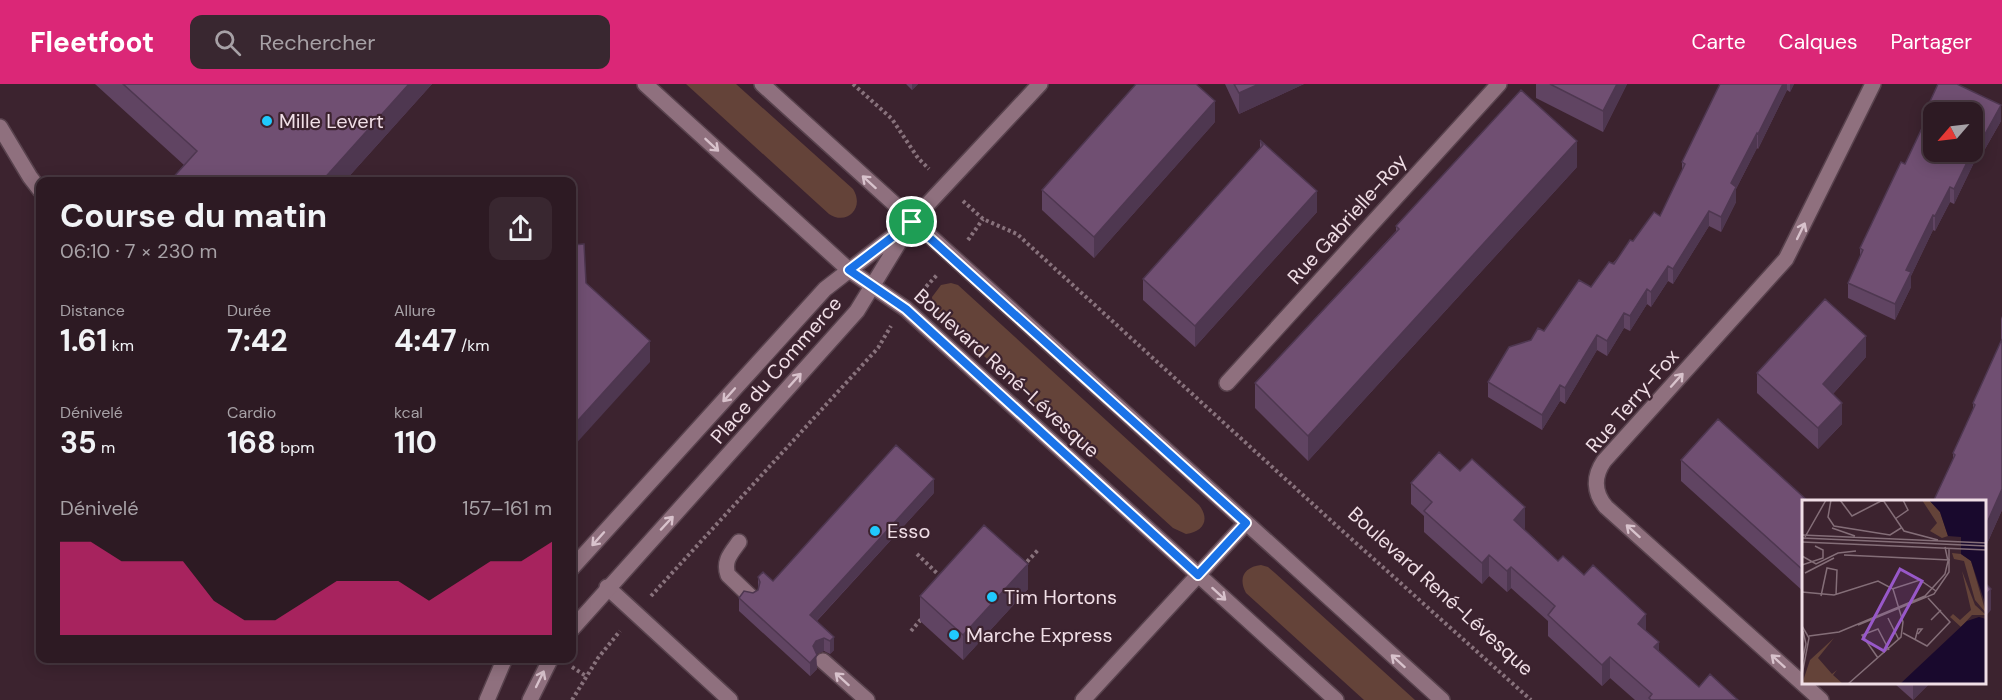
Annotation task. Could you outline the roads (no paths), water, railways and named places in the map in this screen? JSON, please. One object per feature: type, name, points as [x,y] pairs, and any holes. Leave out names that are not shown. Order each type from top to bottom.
[{"type":"street","name":"Boulevard René-Lévesque","points":[[645,84],[849,270],[906,309],[1336,700]]},
{"type":"street","points":[[762,84],[1442,700]]},
{"type":"street","points":[[912,222],[1040,84]]},
{"type":"street","name":"Rue Gabrielle-Roy","points":[[1227,383],[1498,84]]},
{"type":"street","name":"Rue Terry-Fox","points":[[1802,683],[1606,507],[1598,495],[1597,474],[1604,461],[1786,259],[1873,84]]},
{"type":"street","points":[[0,127],[36,185]]},
{"type":"street","name":"Place du Commerce","points":[[576,564],[825,289],[912,222]]},
{"type":"street","name":"Place du Commerce","points":[[576,624],[848,321],[873,286],[912,222]]},
{"type":"street","points":[[1083,700],[1246,523]]},
{"type":"street","points":[[739,542],[727,560],[727,571],[728,575],[751,597]]},
{"type":"street","points":[[607,587],[730,700]]},
{"type":"street","points":[[823,661],[867,700]]},
{"type":"street","points":[[487,700],[503,663]]},
{"type":"street","points":[[530,700],[548,663]]},
{"type":"street","name":"Rue Terry-Fox","points":[[1804,685],[1821,700]]},
{"type":"place","name":"Mille Levert","points":[[267,121]]},
{"type":"place","name":"Esso","points":[[875,531]]},
{"type":"place","name":"Tim Hortons","points":[[992,597]]},
{"type":"place","name":"Marche Express","points":[[954,635]]}]
